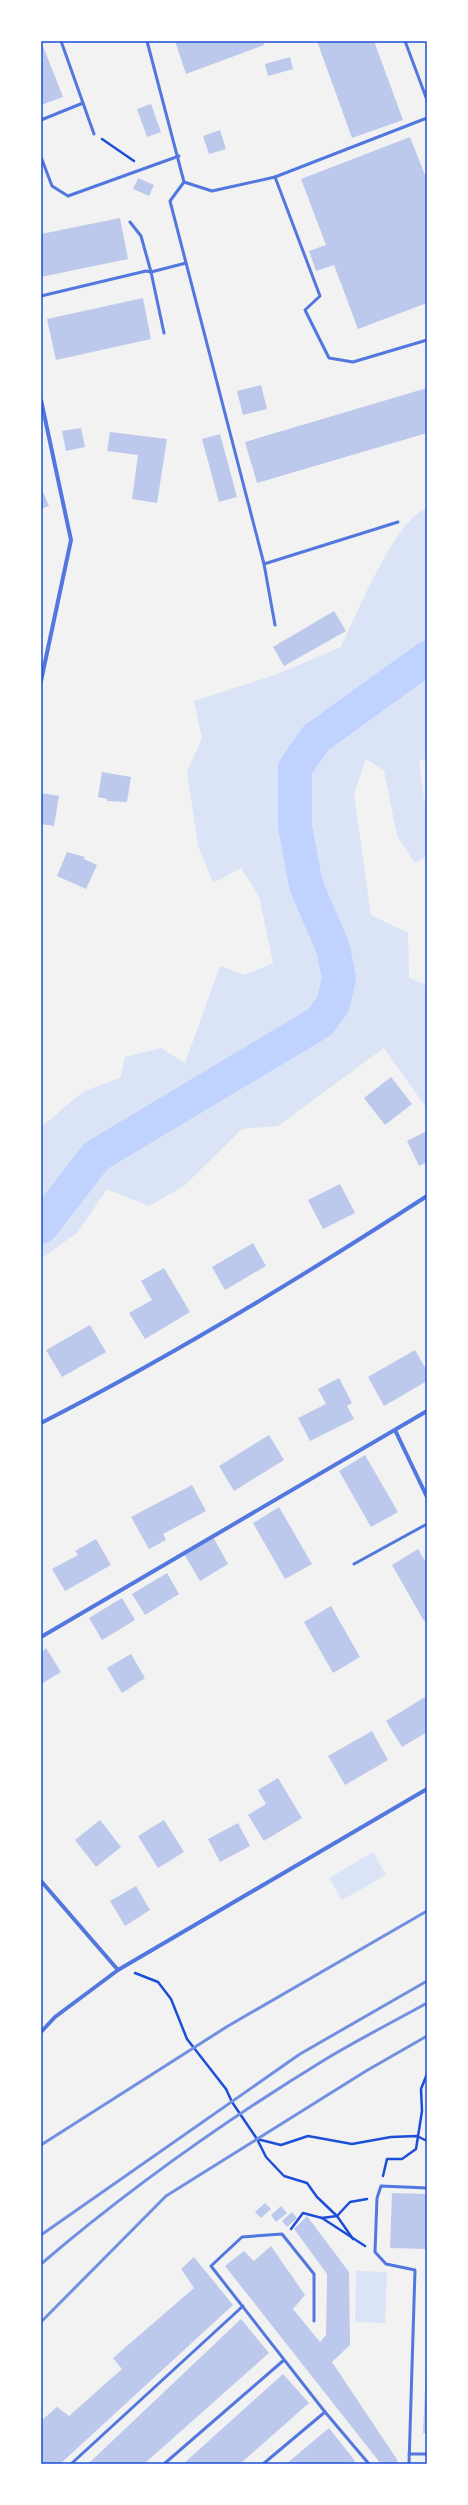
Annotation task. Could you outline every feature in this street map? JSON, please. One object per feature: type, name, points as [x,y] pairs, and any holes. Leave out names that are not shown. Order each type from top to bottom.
[{"type":"street","points":[[41,400],[71,540],[41,681]]},
{"type":"street","points":[[41,1423],[93,1397],[308,1272],[427,1196]]},
{"type":"street","points":[[41,1637],[289,1490],[427,1411]]},
{"type":"street","points":[[395,1430],[427,1496]]},
{"type":"street","points":[[41,2032],[55,2017],[118,1970],[427,1789]]},
{"type":"street","points":[[41,1881],[118,1970]]},
{"type":"lane","points":[[62,41],[94,134]]},
{"type":"lane","points":[[147,41],[179,156],[184,182],[170,201],[264,564],[275,625]]},
{"type":"lane","points":[[405,41],[427,100]]},
{"type":"lane","points":[[41,120],[83,103]]},
{"type":"lane","points":[[184,182],[212,191],[275,176],[427,118]]},
{"type":"lane","points":[[41,157],[52,186],[68,196],[179,156]]},
{"type":"lane","points":[[275,176],[320,296],[305,310],[329,358],[353,362],[427,340]]},
{"type":"lane","points":[[130,222],[141,236],[151,272],[164,333]]},
{"type":"lane","points":[[41,296],[186,263]]},
{"type":"lane","points":[[264,564],[398,522]]},
{"type":"lane","points":[[354,1564],[427,1524]]},
{"type":"lane","points":[[409,2464],[415,2270],[386,2264],[375,2252],[377,2198],[381,2186],[427,2188]]},
{"type":"lane","points":[[314,2321],[314,2274],[282,2234],[242,2237],[211,2266],[325,2412],[369,2464]]},
{"type":"lane","points":[[71,2464],[243,2306]]},
{"type":"lane","points":[[164,2464],[284,2360]]},
{"type":"lane","points":[[263,2464],[325,2412]]},
{"type":"lane","points":[[409,2454],[427,2454]]},
{"type":"path","points":[[94,134],[131,157],[142,170]]},
{"type":"path","points":[[118,1970],[144,1976],[158,1982],[171,1999],[187,2039],[226,2089],[257,2139],[266,2157],[284,2176],[307,2183],[317,2197],[337,2216],[353,2240]]},
{"type":"path","points":[[381,2186],[387,2159],[402,2159],[416,2149],[422,2112],[421,2089],[427,2074]]},
{"type":"path","points":[[257,2139],[281,2144],[308,2136],[352,2144],[391,2137],[417,2136],[427,2140]]},
{"type":"path","points":[[322,2218],[337,2216],[350,2202],[377,2198]]},
{"type":"path","points":[[282,2234],[290,2230],[303,2213],[322,2218],[353,2240],[375,2252]]},
{"type":"shaded area","points":[[427,508],[427,759],[419,761],[424,799],[427,804],[427,856],[415,863],[397,836],[384,771],[366,759],[354,794],[371,915],[408,933],[409,978],[427,985],[427,1109],[384,1048],[278,1126],[242,1129],[184,1186],[149,1206],[107,1189],[78,1232],[41,1259],[41,1127],[84,1091],[120,1078],[125,1057],[161,1048],[185,1063],[220,966],[245,975],[273,963],[259,896],[241,868],[213,883],[198,846],[187,772],[202,738],[194,701],[275,675],[341,647],[390,548],[415,516]]},
{"type":"shaded area","points":[[373,1852],[386,1875],[342,1900],[329,1878]]},
{"type":"shaded area","points":[[356,2271],[387,2272],[385,2323],[355,2322]]},
{"type":"building","points":[[41,41],[63,97],[41,105]]},
{"type":"building","points":[[175,41],[263,41],[264,45],[186,74]]},
{"type":"building","points":[[317,41],[374,41],[403,120],[352,138]]},
{"type":"building","points":[[290,57],[293,69],[268,76],[265,64]]},
{"type":"building","points":[[151,104],[161,132],[147,137],[137,109]]},
{"type":"building","points":[[220,130],[226,149],[209,154],[203,136]]},
{"type":"building","points":[[410,137],[427,180],[427,303],[358,329],[334,265],[316,271],[309,251],[326,245],[301,179]]},
{"type":"building","points":[[138,178],[154,185],[149,196],[133,189]]},
{"type":"building","points":[[120,218],[128,259],[41,277],[41,234]]},
{"type":"building","points":[[143,298],[151,339],[56,360],[47,319]]},
{"type":"building","points":[[261,385],[267,409],[243,415],[237,391]]},
{"type":"building","points":[[427,388],[427,433],[257,483],[245,442]]},
{"type":"building","points":[[81,428],[85,447],[66,451],[62,431]]},
{"type":"building","points":[[110,432],[167,439],[157,503],[132,499],[138,455],[107,451]]},
{"type":"building","points":[[220,434],[237,497],[219,502],[202,439]]},
{"type":"building","points":[[41,487],[49,506],[41,509]]},
{"type":"building","points":[[334,611],[346,631],[284,666],[273,647]]},
{"type":"building","points":[[102,772],[131,777],[127,802],[107,801],[107,799],[98,797]]},
{"type":"building","points":[[41,793],[59,796],[54,826],[41,824]]},
{"type":"building","points":[[67,852],[85,857],[84,859],[97,865],[86,889],[57,876]]},
{"type":"building","points":[[391,1077],[412,1104],[385,1125],[364,1098]]},
{"type":"building","points":[[427,1131],[427,1162],[419,1166],[407,1141]]},
{"type":"building","points":[[340,1184],[355,1213],[323,1229],[308,1200]]},
{"type":"building","points":[[253,1243],[266,1266],[225,1290],[212,1267]]},
{"type":"building","points":[[164,1268],[190,1312],[145,1339],[129,1313],[152,1300],[141,1281]]},
{"type":"building","points":[[90,1325],[106,1352],[62,1377],[46,1350]]},
{"type":"building","points":[[415,1350],[427,1371],[427,1381],[384,1406],[368,1377]]},
{"type":"building","points":[[339,1378],[352,1403],[347,1406],[354,1419],[310,1441],[298,1418],[326,1404],[318,1389]]},
{"type":"building","points":[[269,1435],[284,1460],[234,1491],[219,1466]]},
{"type":"building","points":[[365,1455],[398,1512],[371,1527],[339,1471]]},
{"type":"building","points":[[192,1485],[206,1511],[163,1534],[166,1540],[149,1549],[131,1517]]},
{"type":"building","points":[[279,1507],[312,1564],[285,1579],[253,1523]]},
{"type":"building","points":[[213,1537],[228,1564],[200,1581],[184,1554]]},
{"type":"building","points":[[96,1539],[111,1565],[65,1591],[52,1569],[78,1555],[75,1551]]},
{"type":"building","points":[[418,1549],[427,1564],[427,1620],[424,1621],[392,1565]]},
{"type":"building","points":[[167,1573],[179,1594],[145,1615],[132,1594]]},
{"type":"building","points":[[122,1598],[135,1620],[102,1640],[89,1618]]},
{"type":"building","points":[[331,1606],[360,1657],[333,1673],[304,1622]]},
{"type":"building","points":[[46,1648],[61,1672],[41,1684],[41,1652]]},
{"type":"building","points":[[131,1654],[145,1678],[122,1693],[107,1668]]},
{"type":"building","points":[[425,1697],[427,1732],[402,1747],[386,1721]]},
{"type":"building","points":[[372,1731],[388,1760],[345,1785],[328,1756]]},
{"type":"building","points":[[278,1778],[302,1818],[264,1841],[248,1815],[266,1804],[258,1790]]},
{"type":"building","points":[[100,1820],[121,1847],[96,1867],[75,1840]]},
{"type":"building","points":[[164,1820],[184,1852],[158,1868],[138,1836]]},
{"type":"building","points":[[238,1823],[250,1846],[220,1862],[208,1839]]},
{"type":"building","points":[[136,1886],[150,1910],[125,1926],[110,1901]]},
{"type":"building","points":[[392,2193],[427,2194],[427,2249],[390,2248]]},
{"type":"building","points":[[265,2203],[271,2209],[261,2218],[255,2212]]},
{"type":"building","points":[[281,2206],[287,2213],[276,2222],[271,2215]]},
{"type":"building","points":[[292,2212],[297,2218],[287,2227],[282,2221]]},
{"type":"building","points":[[307,2216],[349,2272],[350,2345],[332,2362],[398,2461],[395,2464],[381,2464],[225,2266],[244,2251],[254,2261],[271,2246],[305,2295],[293,2309],[320,2342],[326,2335],[327,2274],[294,2229]]},
{"type":"building","points":[[194,2257],[233,2305],[60,2464],[41,2464],[41,2421],[57,2407],[69,2416],[122,2369],[113,2358],[194,2288],[181,2269]]},
{"type":"building","points":[[241,2319],[269,2353],[144,2464],[88,2464]]},
{"type":"building","points":[[426,2368],[427,2433],[423,2433]]},
{"type":"building","points":[[283,2374],[309,2403],[240,2464],[183,2464]]},
{"type":"building","points":[[329,2428],[355,2461],[352,2464],[286,2464]]},
{"type":"waterway","points":[[41,1227],[96,1156],[320,1022],[333,1004],[339,978],[333,948],[306,885],[295,827],[295,768],[316,738],[427,658]]},
{"type":"railway","points":[[41,2145],[228,2026],[427,1911]]},
{"type":"railway","points":[[41,2235],[300,2054],[427,1981]]},
{"type":"railway","points":[[41,2264],[109,2208],[215,2131],[326,2059],[427,2003]]},
{"type":"railway","points":[[41,2322],[166,2196],[366,2071],[427,2036]]}]
